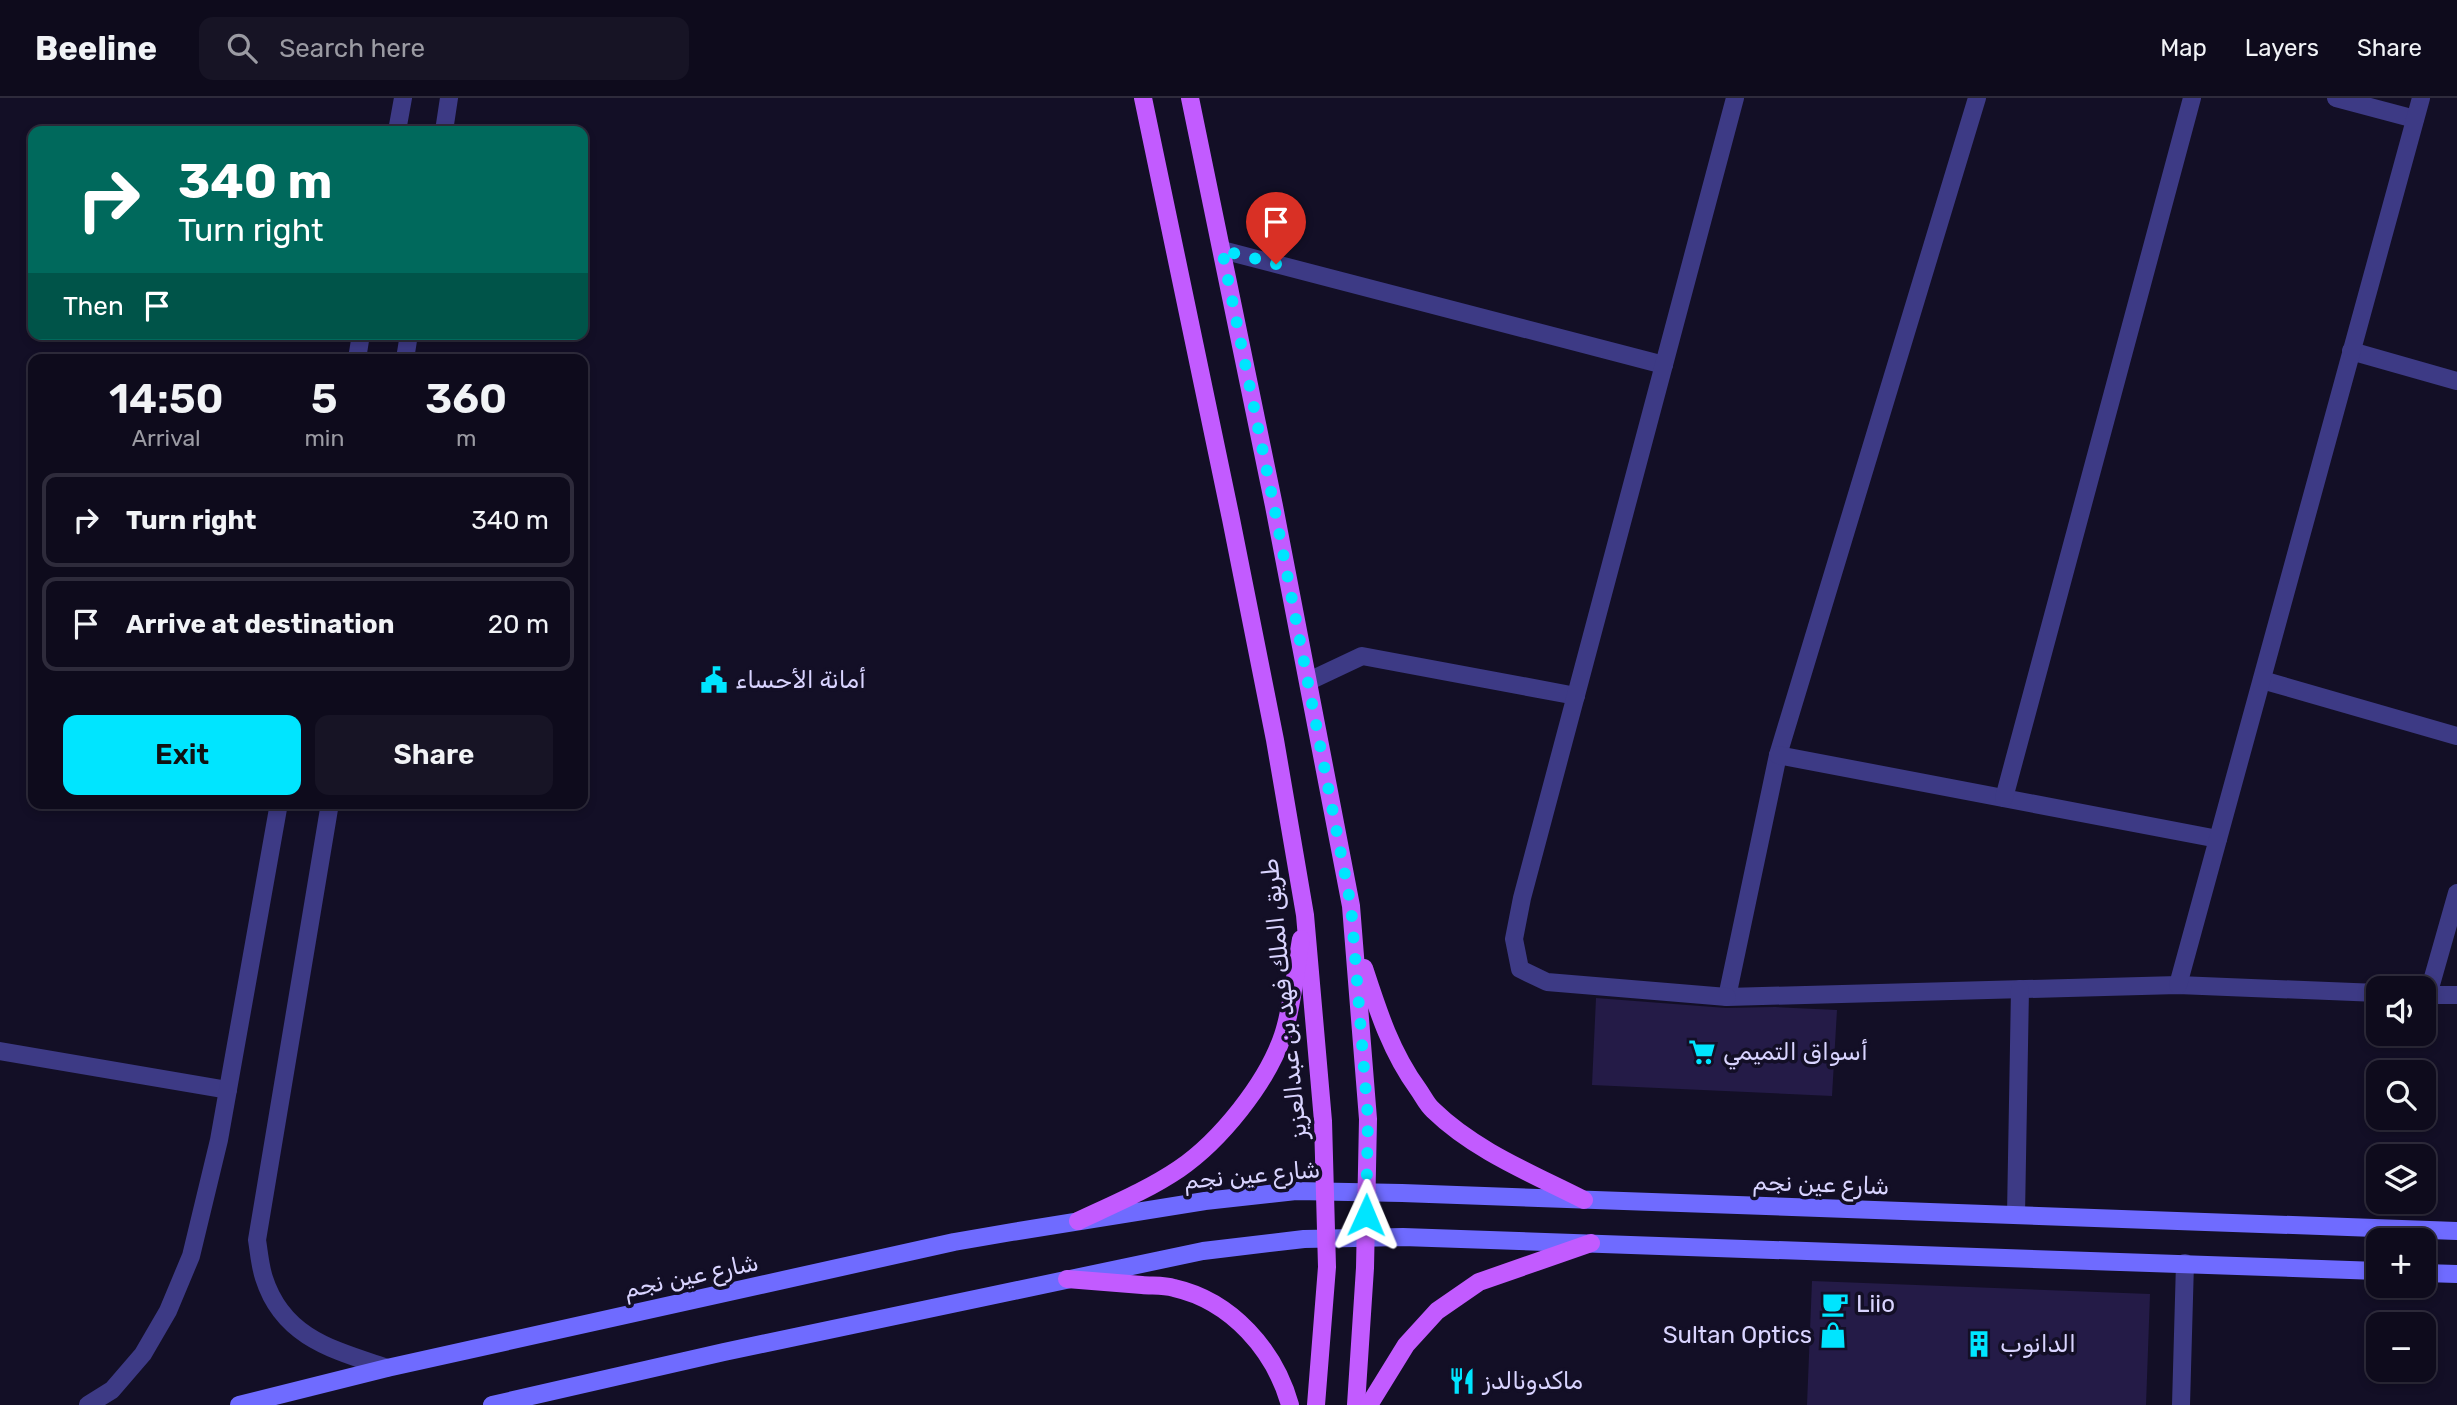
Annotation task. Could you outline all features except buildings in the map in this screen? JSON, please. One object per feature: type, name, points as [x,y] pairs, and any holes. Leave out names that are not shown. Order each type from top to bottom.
[{"type":"main road","name":"طريق الملك فهد بن عبدالعزيز","points":[[1143,98],[1234,533],[1275,740],[1305,915],[1322,1121],[1327,1267],[1316,1405]]},
{"type":"main road","points":[[1190,98],[1309,681],[1351,906],[1368,1119],[1366,1237],[1356,1405]]},
{"type":"main road","points":[[1078,1221],[1149,1187],[1180,1168],[1225,1129],[1258,1086],[1283,1035],[1305,915]]},
{"type":"main road","points":[[1354,939],[1384,1030],[1404,1070],[1432,1110],[1510,1163],[1584,1200]]},
{"type":"main road","name":"شارع عين نجم","points":[[239,1405],[387,1368],[954,1242],[1218,1200],[1296,1191],[2457,1231]]},
{"type":"main road","points":[[492,1405],[724,1352],[1203,1251],[1326,1238],[1591,1243],[2366,1270]]},
{"type":"main road","points":[[1370,1405],[1406,1345],[1437,1311],[1479,1282],[1591,1243]]},
{"type":"main road","points":[[2436,1273],[2457,1274]]},
{"type":"main road","points":[[1067,1279],[1175,1288],[1208,1301],[1238,1320],[1263,1348],[1284,1383],[1290,1405]]},
{"type":"street","points":[[398,126],[403,98]]},
{"type":"street","points":[[444,126],[449,98]]},
{"type":"street","points":[[1735,98],[1522,898],[1514,939],[1520,969],[1547,982],[1727,997],[2178,985],[2366,993]]},
{"type":"street","points":[[1727,997],[1778,755],[1977,98]]},
{"type":"street","points":[[2004,798],[2192,98]]},
{"type":"street","points":[[2336,98],[2415,119]]},
{"type":"street","points":[[2178,985],[2421,98]]},
{"type":"street","points":[[1222,250],[1664,365]]},
{"type":"street","points":[[2351,351],[2457,381]]},
{"type":"street","points":[[1309,681],[1362,656],[1576,696]]},
{"type":"street","points":[[2262,680],[2457,736]]},
{"type":"street","points":[[1778,755],[2218,839]]},
{"type":"street","points":[[88,1405],[112,1390],[135,1363],[168,1311],[191,1256],[219,1140],[278,809]]},
{"type":"street","points":[[329,809],[257,1240],[263,1278],[278,1309],[304,1336],[338,1352],[387,1368]]},
{"type":"street","points":[[2432,976],[2457,892]]},
{"type":"street","points":[[2016,1215],[2020,989]]},
{"type":"street","points":[[2436,995],[2457,995]]},
{"type":"street","points":[[0,1051],[228,1090]]},
{"type":"street","points":[[2181,1405],[2185,1263]]},
{"type":"place","name":"أمانة الأحساء","points":[[714,680]]},
{"type":"place","name":"أسواق التميمي","points":[[1702,1052]]},
{"type":"place","name":"Liio","points":[[1835,1304]]},
{"type":"place","name":"Sultan Optics","points":[[1833,1335]]},
{"type":"place","name":"الدانوب","points":[[1979,1344]]},
{"type":"place","name":"ماكدونالدز","points":[[1462,1381]]},
{"type":"route","points":[[1276,264],[1222,250],[1320,736],[1351,906],[1368,1119],[1366,1215]]}]
